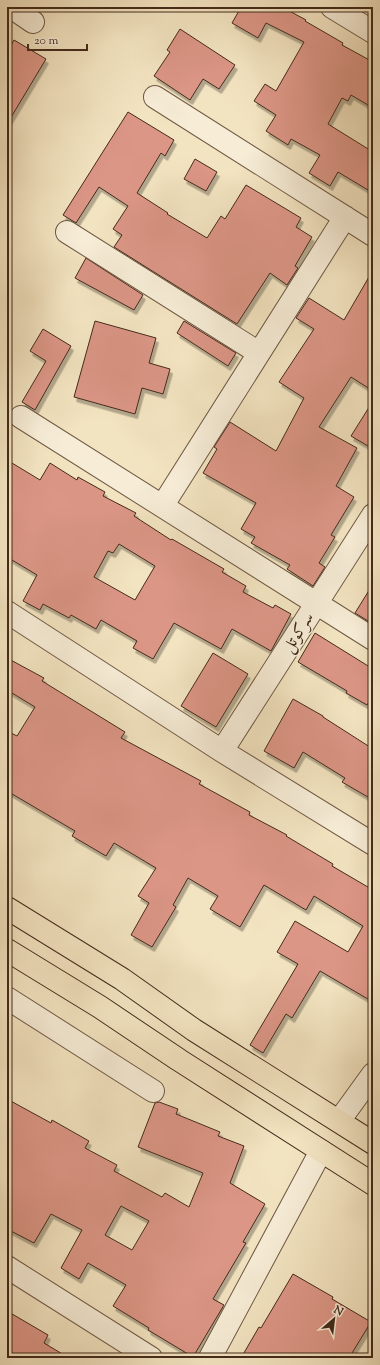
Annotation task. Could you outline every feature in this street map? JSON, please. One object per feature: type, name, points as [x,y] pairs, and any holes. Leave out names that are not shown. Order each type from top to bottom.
[{"type":"main road","points":[[7,908],[122,979],[194,1030],[373,1142]]},
{"type":"main road","points":[[7,950],[100,1007],[178,1060],[373,1184]]},
{"type":"main road","points":[[100,1007],[114,996],[122,979]]},
{"type":"main road","points":[[178,1060],[178,1045],[181,1039],[194,1030]]},
{"type":"street","points":[[11,7],[33,22]]},
{"type":"street","points":[[332,7],[373,32]]},
{"type":"street","points":[[155,97],[373,235]]},
{"type":"street","points":[[162,505],[345,217]]},
{"type":"street","points":[[67,232],[259,352]]},
{"type":"street","points":[[21,417],[373,639]]},
{"type":"street","name":"سرکوتل","points":[[222,751],[373,515]]},
{"type":"street","points":[[7,612],[222,751],[373,844]]},
{"type":"street","points":[[7,998],[153,1091]]},
{"type":"street","points":[[339,1121],[373,1074]]},
{"type":"street","points":[[210,1358],[321,1151]]},
{"type":"street","points":[[7,1267],[151,1358]]},
{"type":"building","points":[[237,7],[282,7],[343,43],[342,45],[373,62],[373,108],[351,95],[348,101],[342,98],[328,124],[373,152],[373,193],[338,172],[330,186],[309,173],[320,155],[291,139],[288,145],[266,131],[276,115],[254,101],[265,84],[276,91],[304,42],[266,23],[258,38],[232,23],[240,9]]},
{"type":"building","points":[[180,29],[235,65],[219,89],[203,79],[190,100],[154,76],[170,52],[167,50]]},
{"type":"building","points":[[14,40],[46,59],[7,124],[7,52]]},
{"type":"building","points":[[128,112],[174,140],[165,156],[161,153],[137,193],[168,213],[167,214],[207,238],[221,216],[225,219],[246,185],[301,218],[296,227],[312,237],[295,266],[298,268],[287,285],[270,273],[237,324],[114,247],[122,235],[113,229],[128,206],[99,187],[76,223],[63,215]]},
{"type":"building","points":[[195,159],[217,172],[206,191],[184,179]]},
{"type":"building","points":[[86,258],[143,295],[134,310],[75,278]]},
{"type":"building","points":[[373,270],[373,391],[351,377],[319,427],[357,448],[336,486],[354,497],[331,535],[335,537],[319,563],[325,567],[313,586],[287,569],[290,565],[251,543],[255,537],[241,529],[256,503],[203,473],[217,449],[214,447],[230,422],[276,451],[304,398],[279,382],[314,329],[296,318],[309,298],[344,320]]},
{"type":"building","points":[[95,321],[156,338],[149,363],[170,369],[163,394],[142,388],[135,414],[74,397]]},
{"type":"building","points":[[184,321],[236,353],[228,366],[177,333]]},
{"type":"building","points":[[43,329],[71,346],[35,410],[22,402],[46,361],[30,351]]},
{"type":"building","points":[[373,401],[373,449],[351,436]]},
{"type":"building","points":[[7,460],[40,480],[50,463],[77,480],[78,477],[105,492],[103,496],[136,513],[134,516],[171,540],[172,539],[224,569],[222,572],[246,586],[243,592],[273,608],[275,605],[291,614],[271,651],[232,629],[221,649],[174,623],[153,659],[133,648],[137,641],[101,620],[96,629],[71,615],[69,618],[43,604],[40,610],[23,601],[37,575],[7,557]],"holes":[[[119,544],[155,566],[135,600],[94,577],[108,551],[113,553]]]},
{"type":"building","points":[[373,584],[373,624],[355,613]]},
{"type":"building","points":[[315,633],[373,669],[373,695],[367,705],[346,693],[347,691],[298,662]]},
{"type":"building","points":[[213,653],[248,674],[216,727],[181,706]]},
{"type":"building","points":[[7,658],[44,678],[42,681],[125,732],[121,738],[201,781],[199,784],[250,812],[249,815],[287,835],[286,836],[333,864],[332,866],[373,890],[373,1002],[320,971],[292,1018],[286,1014],[263,1053],[250,1045],[298,964],[277,952],[295,921],[348,952],[363,926],[314,896],[306,910],[264,885],[240,927],[210,909],[218,896],[188,878],[173,905],[176,907],[152,947],[131,935],[149,903],[138,896],[156,868],[114,843],[106,856],[72,836],[75,831],[7,791],[7,731],[17,736],[35,707],[7,690]]},
{"type":"building","points":[[293,699],[323,716],[373,749],[373,800],[342,782],[345,778],[303,752],[294,768],[264,751]]},
{"type":"building","points":[[7,1099],[51,1123],[52,1120],[89,1141],[85,1148],[117,1165],[114,1171],[162,1197],[165,1193],[189,1207],[203,1173],[138,1147],[155,1103],[159,1102],[178,1109],[176,1114],[220,1132],[218,1136],[244,1146],[230,1183],[265,1204],[243,1242],[246,1243],[213,1299],[224,1305],[193,1357],[148,1330],[149,1328],[113,1306],[126,1285],[88,1263],[79,1279],[61,1268],[82,1230],[51,1214],[34,1243],[7,1229]],"holes":[[[121,1206],[149,1221],[132,1250],[105,1235]]]},
{"type":"building","points":[[293,1274],[333,1297],[332,1299],[371,1322],[349,1358],[241,1358],[259,1327],[261,1328]]},
{"type":"building","points":[[7,1311],[48,1335],[44,1343],[69,1358],[7,1358]]}]
